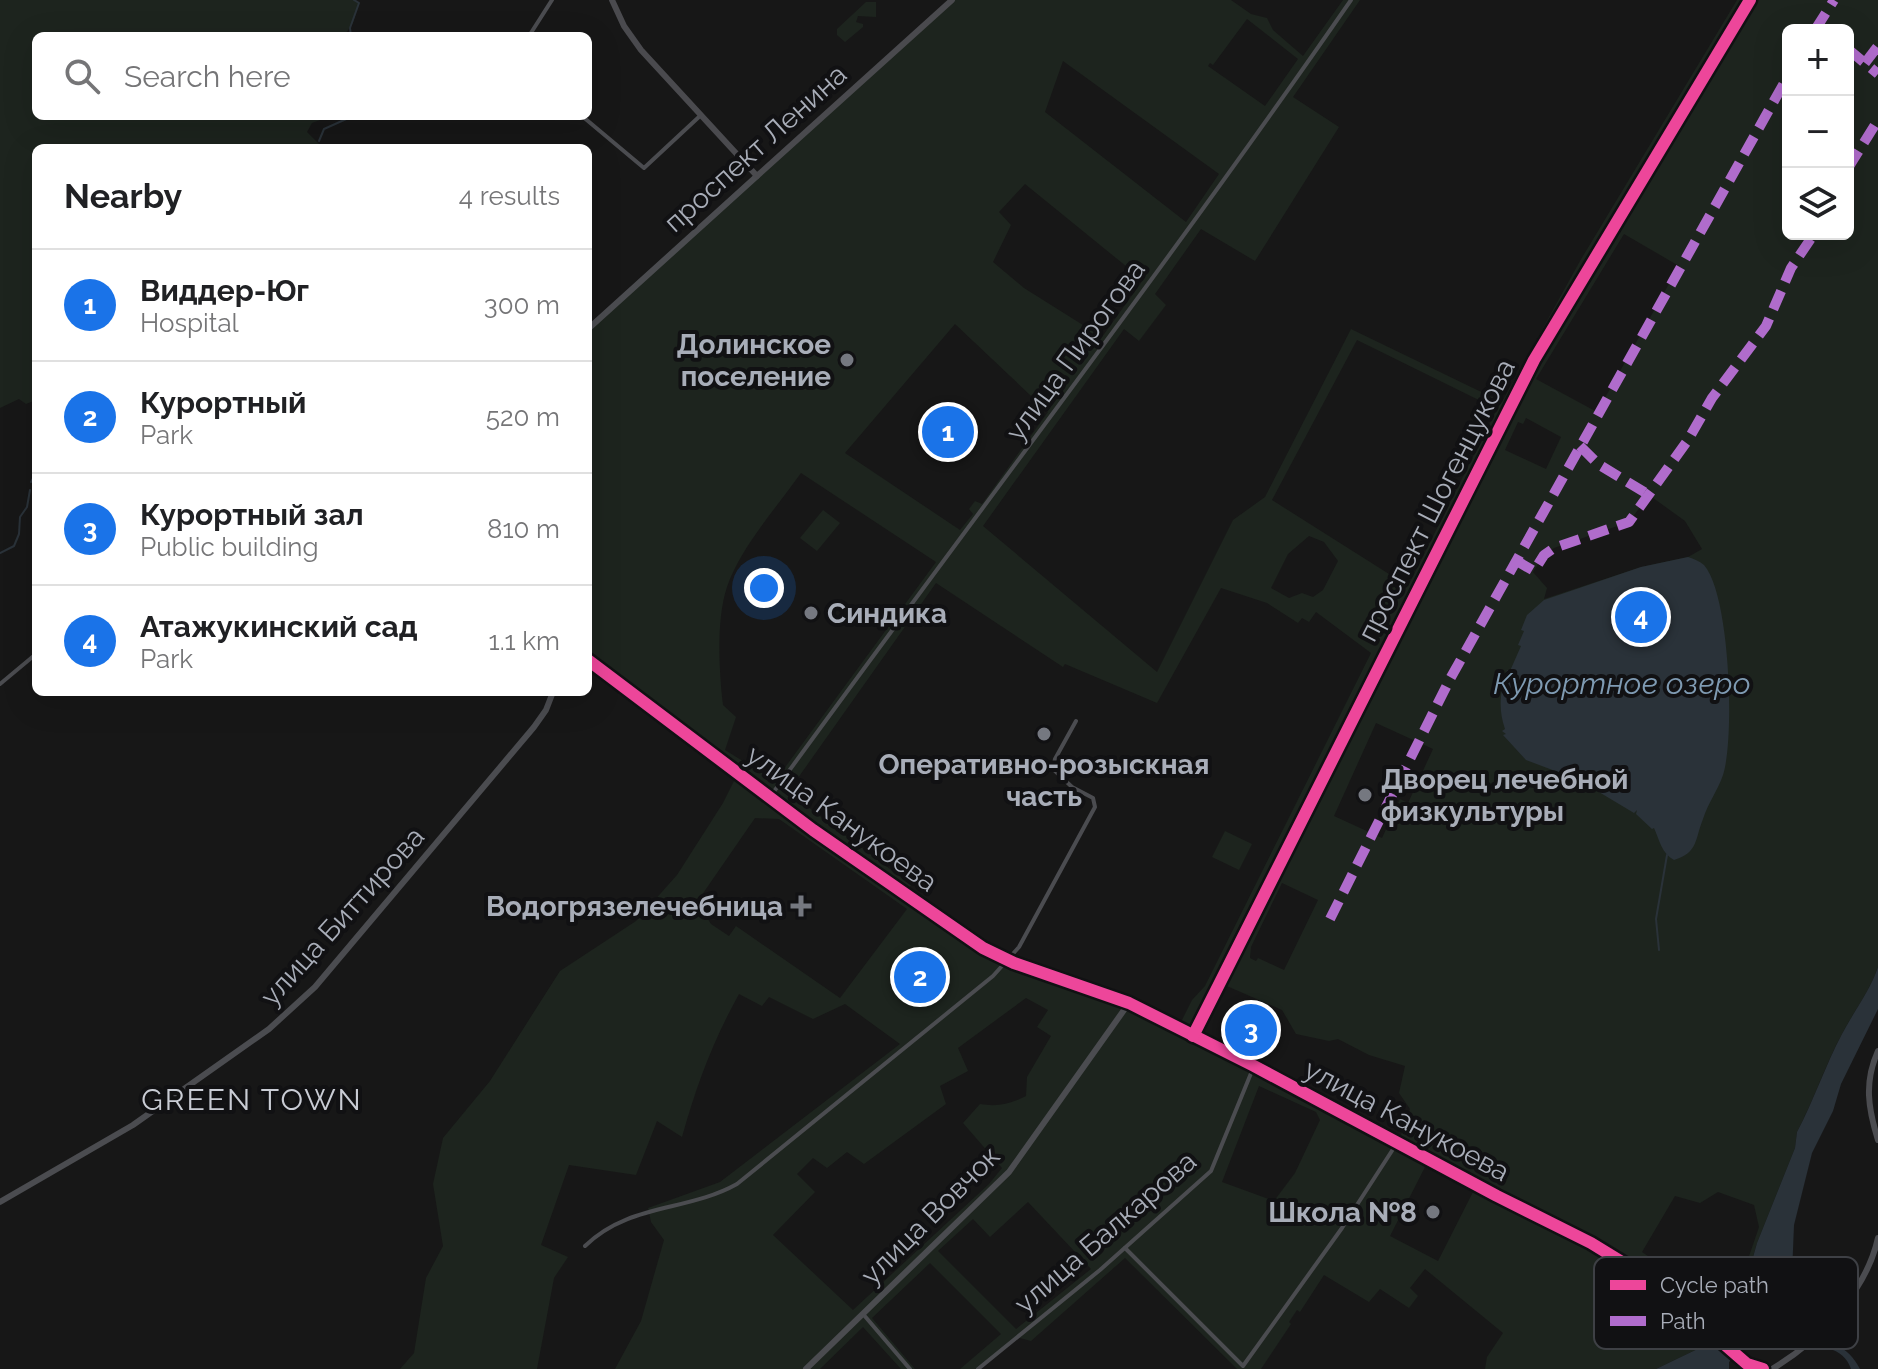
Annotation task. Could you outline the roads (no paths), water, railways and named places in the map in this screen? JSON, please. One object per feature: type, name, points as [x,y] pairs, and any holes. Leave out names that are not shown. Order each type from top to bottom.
[{"type":"main road","points":[[612,0],[632,38],[757,176]]},
{"type":"main road","name":"проспект Ленина","points":[[757,176],[952,0]]},
{"type":"street","points":[[532,32],[552,0]]},
{"type":"street","name":"улица Пирогова","points":[[770,797],[831,710],[1070,390],[1351,0]]},
{"type":"street","name":"проспект Шогенцукова","points":[[1193,1036],[1534,360],[1750,0]]},
{"type":"street","points":[[587,120],[644,168],[701,115]]},
{"type":"street","name":"проспект Ленина","points":[[592,325],[757,176]]},
{"type":"street","points":[[0,684],[32,657]]},
{"type":"street","name":"улица Канукоева","points":[[592,663],[770,797],[983,948],[1006,960],[1129,1003],[1399,1141],[1614,1257]]},
{"type":"street","name":"улица Биттирова","points":[[0,1202],[133,1125],[269,1029],[299,1003],[501,768],[542,717],[551,696]]},
{"type":"street","points":[[585,1246],[626,1217],[694,1200],[737,1184],[993,976],[1019,947],[1095,807],[1093,798],[1072,787],[1053,769],[1055,759],[1076,721]]},
{"type":"street","name":"улица Вовчок","points":[[806,1369],[1009,1172],[1129,1003]]},
{"type":"street","points":[[1878,1051],[1869,1077],[1867,1096],[1878,1140]]},
{"type":"street","name":"улица Балкарова","points":[[978,1369],[1125,1248],[1211,1171],[1254,1066]]},
{"type":"street","points":[[1125,1248],[1243,1366],[1342,1228],[1399,1141]]},
{"type":"street","points":[[1858,1285],[1866,1274],[1878,1238]]},
{"type":"street","points":[[863,1314],[910,1369]]},
{"type":"street","name":"улица Канукоева","points":[[1729,1349],[1748,1367]]},
{"type":"street","points":[[1772,1369],[1799,1349]]},
{"type":"street","points":[[1787,1369],[1790,1358]]},
{"type":"street","points":[[1748,1367],[1763,1369]]},
{"type":"water","name":"Курортное озеро","points":[[1688,557],[1704,565],[1713,581],[1720,605],[1728,667],[1729,731],[1723,775],[1692,849],[1674,860],[1664,850],[1654,828],[1636,814],[1637,810],[1634,813],[1579,780],[1526,760],[1503,735],[1506,734],[1502,731],[1505,729],[1501,700],[1507,670],[1510,671],[1521,646],[1518,645],[1527,615],[1544,600],[1641,567]]},
{"type":"water","points":[[1878,967],[1878,1009],[1812,1153],[1794,1225],[1793,1257],[1753,1257],[1795,1148],[1797,1132],[1836,1046]]},
{"type":"water","points":[[1698,1349],[1744,1349],[1729,1362],[1729,1369],[1656,1369]]},
{"type":"water","points":[[1832,1349],[1844,1349],[1860,1369],[1851,1369],[1848,1361]]},
{"type":"waterway","points":[[350,32],[359,3],[354,0]]},
{"type":"waterway","points":[[319,141],[324,129],[344,120]]},
{"type":"waterway","points":[[0,553],[14,546],[30,490]]},
{"type":"waterway","points":[[1659,950],[1656,919],[1667,855]]},
{"type":"place","name":"Долинское поселение","points":[[847,360]]},
{"type":"place","name":"Виддер-Юг","points":[[948,432]]},
{"type":"place","name":"Синдика","points":[[811,613]]},
{"type":"place","name":"Атажукинский сад","points":[[1641,617]]},
{"type":"place","name":"Оперативно-розыскная часть","points":[[1044,734]]},
{"type":"place","name":"Дворец лечебной физкультуры","points":[[1365,795]]},
{"type":"place","name":"Водогрязелечебница","points":[[801,906]]},
{"type":"place","name":"Курортный","points":[[920,977]]},
{"type":"place","name":"Курортный зал","points":[[1251,1030]]},
{"type":"place","name":"Школа №8","points":[[1433,1212]]},
{"type":"district","name":"GREEN TOWN","points":[[252,1100]]}]
